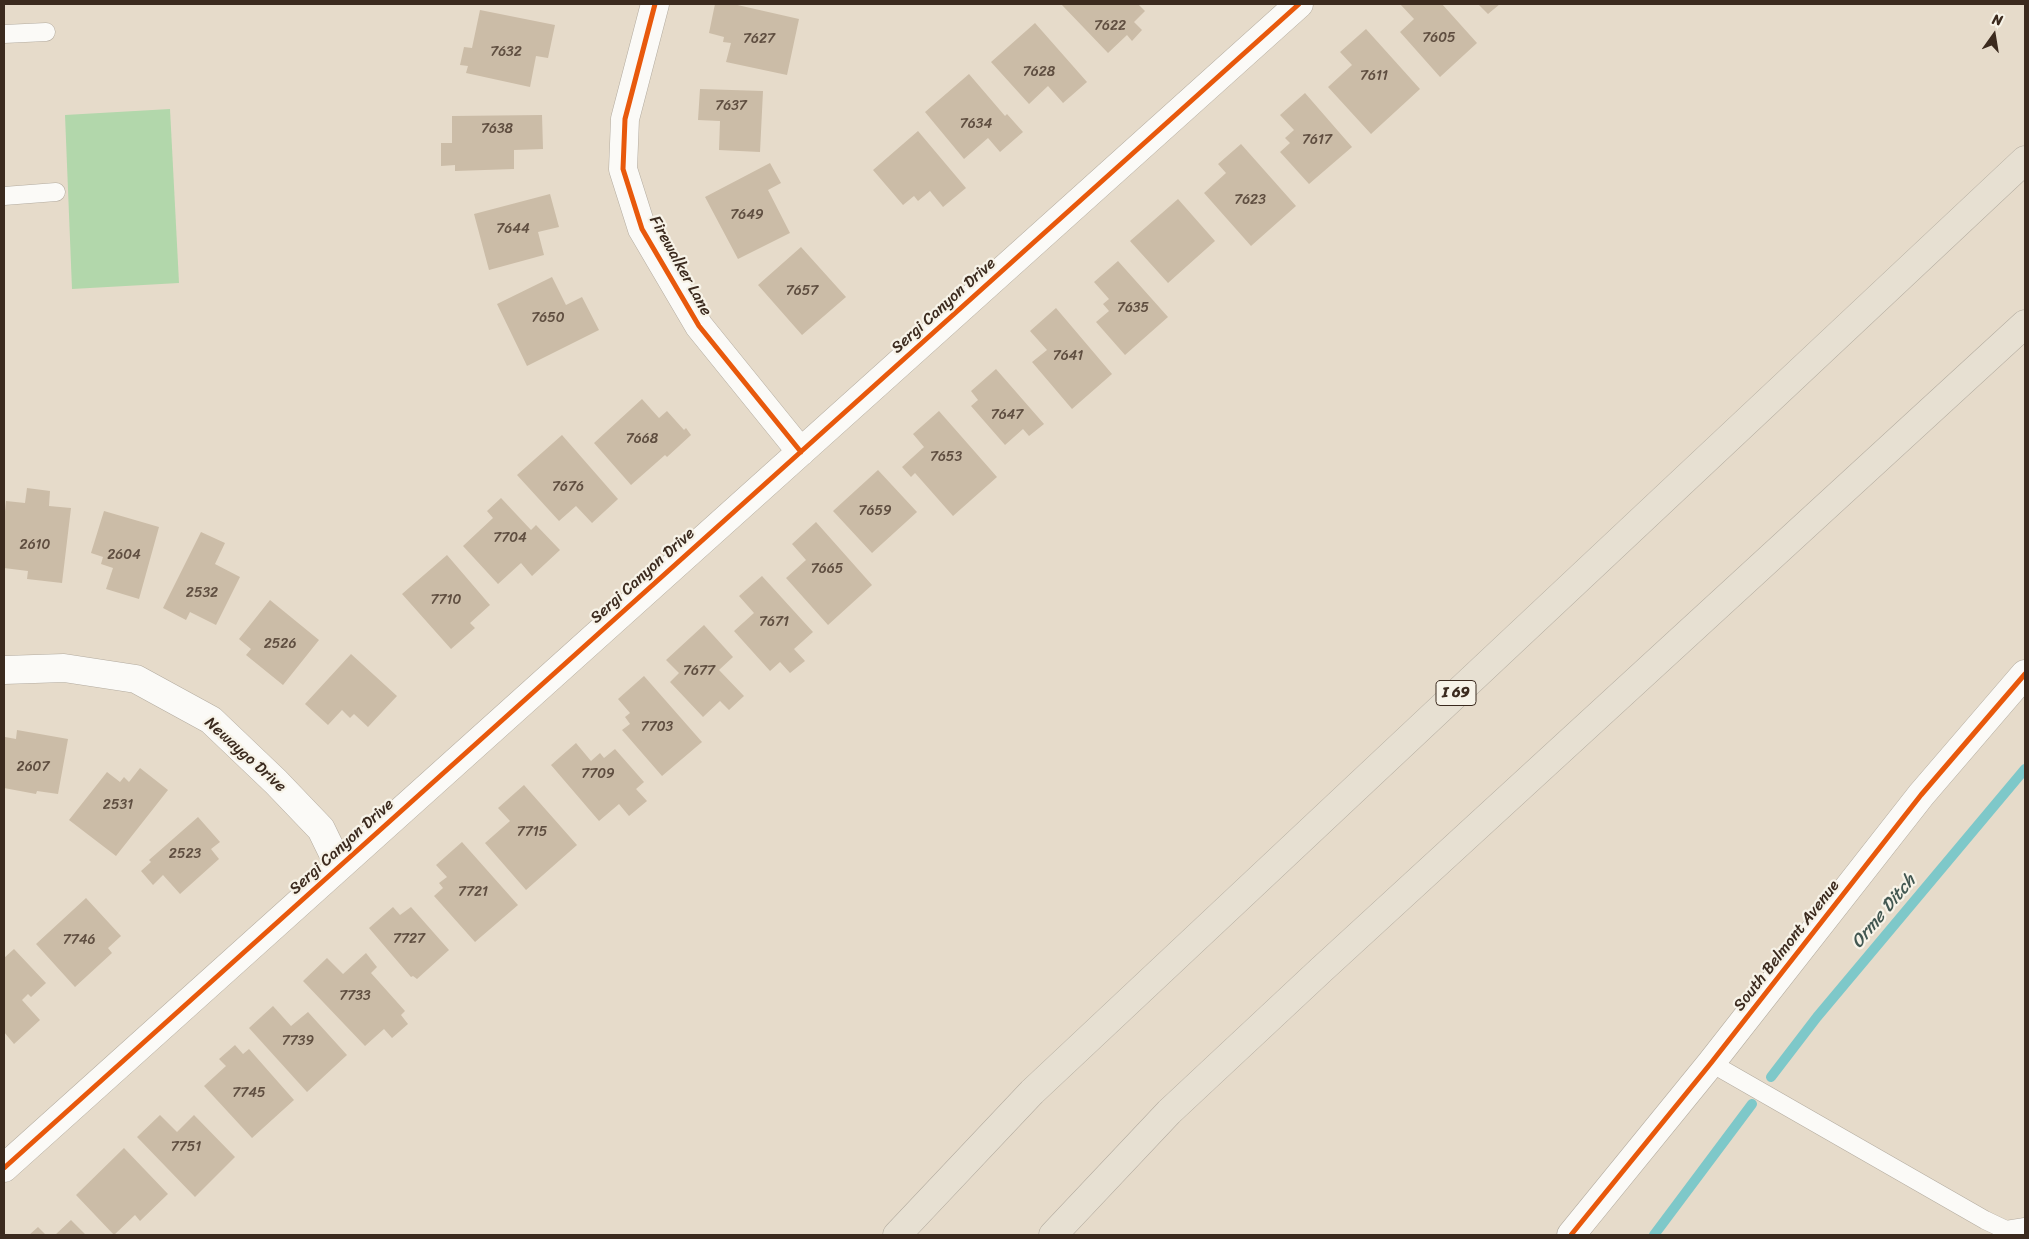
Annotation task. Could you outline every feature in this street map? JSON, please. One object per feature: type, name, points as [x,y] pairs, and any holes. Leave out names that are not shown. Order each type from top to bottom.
[{"type":"highway","name":"I 69","points":[[897,1235],[1032,1092],[2025,160]]},
{"type":"highway","points":[[1053,1235],[1184,1098],[2025,324]]},
{"type":"street","name":"Firewalker Lane","points":[[655,4],[625,119],[623,169],[642,229],[699,326],[801,452]]},
{"type":"street","name":"Sergi Canyon Drive","points":[[4,1168],[1299,4]]},
{"type":"street","name":"Newaygo Drive","points":[[4,670],[64,668],[136,679],[211,720],[276,782],[321,829],[339,866]]},
{"type":"street","name":"South Belmont Avenue","points":[[1571,1235],[1711,1063],[1921,795],[2025,674]]},
{"type":"lane","points":[[4,34],[46,32]]},
{"type":"lane","points":[[4,196],[56,192]]},
{"type":"lane","points":[[1711,1063],[1985,1220],[2006,1230],[2025,1227]]},
{"type":"green space","points":[[170,109],[179,283],[72,289],[65,115]]},
{"type":"building","points":[[715,4],[733,4],[799,19],[787,75],[726,62],[731,43],[723,42],[724,37],[709,33]]},
{"type":"building","points":[[1061,4],[1138,4],[1145,11],[1134,22],[1142,30],[1132,41],[1127,35],[1108,53]]},
{"type":"building","points":[[1400,4],[1442,4],[1477,43],[1440,77],[1400,32],[1414,19]]},
{"type":"building","points":[[1478,4],[1500,4],[1488,14]]},
{"type":"building","points":[[480,10],[555,25],[548,58],[536,56],[530,87],[466,73],[468,66],[460,65],[464,47],[472,48]]},
{"type":"building","points":[[1035,23],[1087,82],[1063,103],[1048,86],[1029,104],[991,62]]},
{"type":"building","points":[[1366,29],[1420,89],[1371,134],[1328,87],[1352,65],[1340,52]]},
{"type":"building","points":[[969,74],[1005,116],[1007,114],[1023,132],[1000,152],[988,138],[964,159],[925,112]]},
{"type":"building","points":[[700,89],[763,91],[760,152],[719,150],[720,121],[698,120]]},
{"type":"building","points":[[1305,93],[1352,147],[1309,184],[1280,152],[1290,143],[1285,138],[1294,130],[1280,115]]},
{"type":"building","points":[[542,115],[543,149],[514,150],[514,169],[455,171],[455,165],[441,166],[441,143],[452,143],[452,116]]},
{"type":"building","points":[[918,131],[966,188],[943,207],[930,191],[918,201],[914,196],[903,205],[873,170]]},
{"type":"building","points":[[1241,144],[1296,206],[1251,246],[1204,193],[1226,173],[1218,164]]},
{"type":"building","points":[[770,163],[781,183],[768,190],[790,233],[738,259],[705,197]]},
{"type":"building","points":[[550,194],[559,227],[538,232],[544,255],[489,270],[474,214]]},
{"type":"building","points":[[1178,199],[1215,241],[1168,283],[1130,241]]},
{"type":"building","points":[[801,247],[846,297],[802,335],[758,285]]},
{"type":"building","points":[[1118,261],[1168,317],[1125,355],[1096,322],[1109,311],[1103,304],[1109,299],[1094,282]]},
{"type":"building","points":[[552,277],[566,305],[582,297],[599,330],[527,366],[497,304]]},
{"type":"building","points":[[1056,308],[1112,374],[1072,409],[1032,362],[1047,350],[1030,331]]},
{"type":"building","points":[[996,369],[1044,424],[1029,436],[1023,429],[1005,445],[971,406],[978,400],[971,391]]},
{"type":"building","points":[[642,399],[659,418],[667,411],[691,435],[667,457],[665,455],[631,485],[594,443]]},
{"type":"building","points":[[939,411],[997,477],[953,516],[915,473],[911,477],[902,467],[924,447],[913,434]]},
{"type":"building","points":[[562,435],[618,499],[592,523],[576,506],[559,521],[517,475]]},
{"type":"building","points":[[878,470],[917,512],[872,553],[833,511]]},
{"type":"building","points":[[27,488],[50,491],[49,506],[71,508],[62,583],[27,579],[28,571],[4,568],[6,501],[25,503]]},
{"type":"building","points":[[501,498],[531,530],[536,525],[560,550],[532,576],[521,563],[498,584],[463,546],[493,518],[487,511]]},
{"type":"building","points":[[104,511],[159,527],[139,599],[106,589],[113,568],[101,564],[103,557],[91,553]]},
{"type":"building","points":[[816,522],[872,585],[828,625],[786,578],[806,560],[792,544]]},
{"type":"building","points":[[201,532],[225,543],[215,564],[240,577],[216,625],[190,612],[186,620],[163,608]]},
{"type":"building","points":[[447,555],[490,605],[470,623],[475,628],[451,649],[402,594]]},
{"type":"building","points":[[762,576],[813,632],[794,649],[805,661],[790,673],[780,662],[770,671],[734,631],[754,613],[739,596]]},
{"type":"building","points":[[270,600],[319,640],[283,685],[246,655],[251,649],[239,639]]},
{"type":"building","points":[[704,625],[733,657],[719,670],[744,696],[729,710],[720,701],[703,717],[670,682],[679,673],[666,660]]},
{"type":"building","points":[[351,654],[397,696],[368,727],[354,714],[350,718],[342,710],[328,725],[305,704]]},
{"type":"building","points":[[644,676],[702,742],[662,776],[622,730],[630,724],[625,717],[630,713],[618,699]]},
{"type":"building","points":[[17,730],[68,739],[58,794],[37,791],[36,794],[4,788],[5,737],[16,739]]},
{"type":"building","points":[[576,743],[591,761],[600,753],[604,758],[615,749],[644,782],[636,789],[647,801],[629,816],[619,804],[599,821],[551,765]]},
{"type":"building","points":[[140,768],[168,790],[116,856],[69,820],[107,772],[120,782],[124,777],[129,782]]},
{"type":"building","points":[[524,785],[577,845],[526,890],[485,843],[510,821],[498,808]]},
{"type":"building","points":[[198,817],[220,842],[211,849],[219,859],[180,894],[163,875],[153,885],[141,871],[151,862],[149,860]]},
{"type":"building","points":[[462,842],[518,905],[475,942],[434,896],[443,888],[439,883],[447,877],[436,865]]},
{"type":"building","points":[[86,898],[121,936],[108,948],[112,953],[75,987],[36,944]]},
{"type":"building","points":[[393,907],[400,915],[411,907],[449,950],[417,979],[413,976],[411,977],[369,928]]},
{"type":"building","points":[[14,949],[46,983],[31,997],[28,994],[22,1000],[40,1020],[14,1044],[4,1032],[4,958]]},
{"type":"building","points":[[366,953],[377,967],[371,973],[405,1011],[401,1015],[408,1024],[392,1038],[384,1029],[365,1046],[303,981],[327,958],[343,974]]},
{"type":"building","points":[[273,1006],[291,1026],[308,1012],[347,1055],[307,1092],[249,1028]]},
{"type":"building","points":[[235,1045],[243,1054],[249,1049],[294,1100],[252,1138],[204,1086],[226,1066],[219,1059]]},
{"type":"building","points":[[160,1115],[177,1132],[194,1115],[235,1157],[195,1197],[137,1137]]},
{"type":"building","points":[[124,1148],[168,1194],[140,1221],[135,1215],[114,1235],[76,1195]]},
{"type":"building","points":[[71,1220],[86,1235],[55,1235]]},
{"type":"building","points":[[38,1227],[46,1235],[29,1235]]},
{"type":"waterway","name":"Orme Ditch","points":[[1771,1077],[1817,1017],[2025,769]]},
{"type":"waterway","name":"Orme Ditch","points":[[1654,1235],[1752,1104]]},
{"type":"cycle path","points":[[655,4],[625,119],[623,169],[642,229],[699,326],[801,452]]},
{"type":"cycle path","points":[[4,1168],[1299,4]]},
{"type":"cycle path","points":[[1571,1235],[1711,1063],[1921,795],[2025,674]]}]
